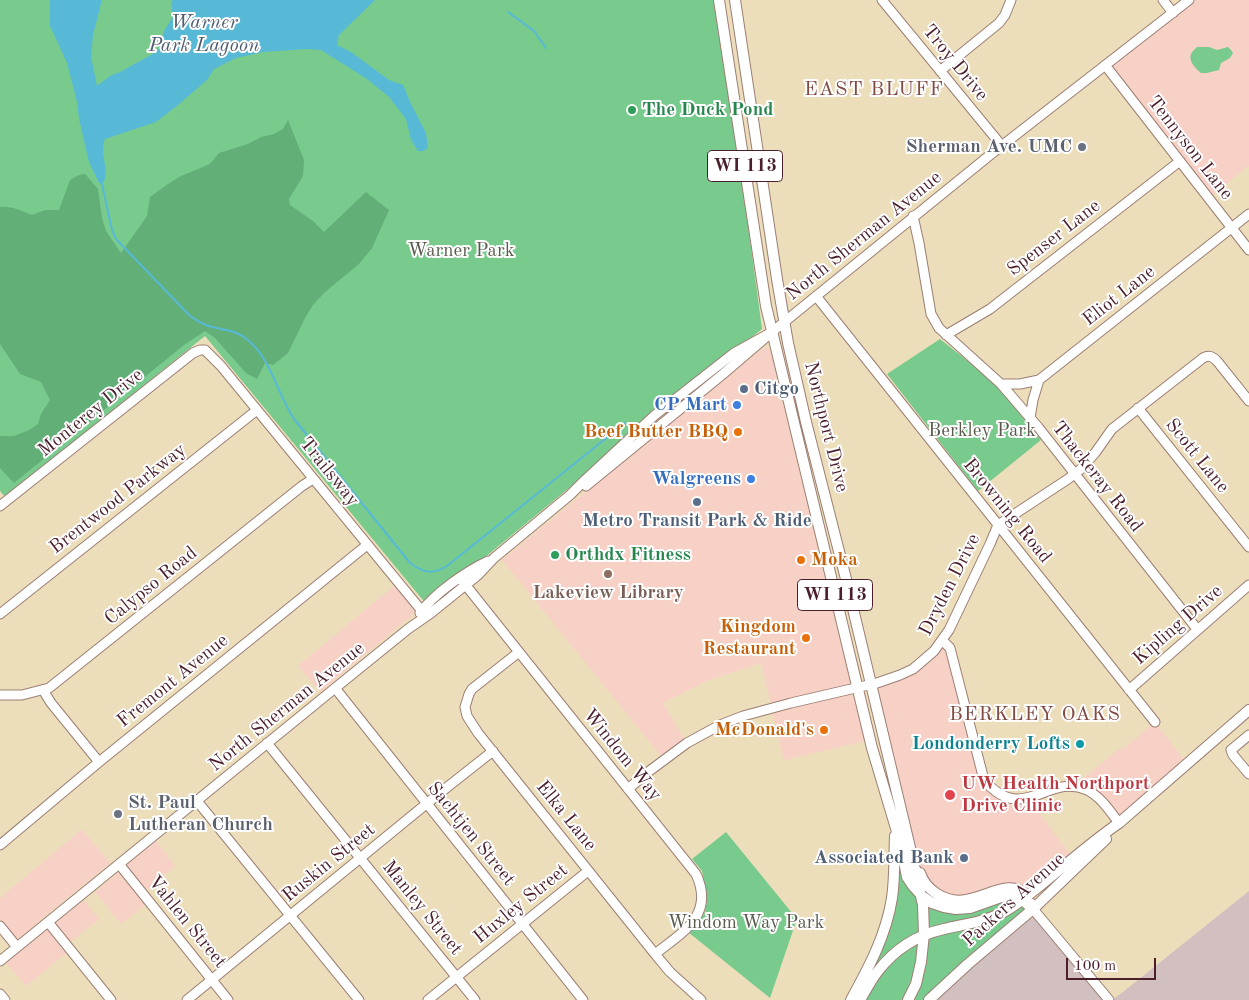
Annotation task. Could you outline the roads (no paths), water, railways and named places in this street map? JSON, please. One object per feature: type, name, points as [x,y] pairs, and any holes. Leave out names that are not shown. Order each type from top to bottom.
[{"type":"main road","name":"Northport Drive","points":[[718,0],[766,306],[872,748],[901,845],[907,877],[921,895]]},
{"type":"main road","name":"Northport Drive","points":[[735,0],[788,343],[912,856]]},
{"type":"main road","points":[[813,502],[832,522]]},
{"type":"main road","name":"Packers Avenue","points":[[860,1000],[882,966],[905,946],[924,934],[969,925],[992,918],[1006,911],[1036,890],[1119,823],[1249,710]]},
{"type":"main road","name":"Packers Avenue","points":[[928,1000],[1033,909],[1105,841],[1119,823]]},
{"type":"main road","name":"WI 113","points":[[851,1000],[881,940],[888,916],[892,896],[896,828]]},
{"type":"main road","points":[[912,856],[926,885],[935,893],[946,898],[960,901],[967,900],[1012,887],[1022,890],[1033,909]]},
{"type":"main road","name":"WI 113","points":[[908,1000],[916,984],[924,934],[924,910],[912,856]]},
{"type":"main road","points":[[921,895],[938,905],[956,909],[970,908],[1001,897],[1025,898]]},
{"type":"street","points":[[940,71],[998,23],[1005,15],[1011,0]]},
{"type":"street","points":[[1163,0],[1173,13]]},
{"type":"street","name":"North Sherman Avenue","points":[[0,961],[408,629],[424,613],[466,585],[485,569],[494,558],[570,495],[639,429],[734,353],[772,332],[913,216],[1189,0]]},
{"type":"street","name":"Troy Drive","points":[[887,2],[940,71],[1002,146]]},
{"type":"street","name":"Tennyson Lane","points":[[1105,66],[1249,250]]},
{"type":"street","name":"Spenser Lane","points":[[946,335],[990,308],[1180,161]]},
{"type":"street","name":"Eliot Lane","points":[[1001,384],[1020,384],[1039,380],[1249,214]]},
{"type":"street","name":"Thackeray Road","points":[[913,216],[931,314],[936,325],[1001,384],[1198,629]]},
{"type":"street","name":"Browning Road","points":[[816,296],[1155,722]]},
{"type":"street","name":"Trailsway","points":[[204,350],[215,359],[424,613]]},
{"type":"street","name":"Monterey Drive","points":[[0,506],[193,353],[204,350]]},
{"type":"street","name":"Dryden Drive","points":[[628,789],[687,743],[720,725],[743,716],[871,684],[913,669],[932,653],[949,630],[998,525],[1075,474],[1095,453],[1112,430],[1203,358],[1213,357],[1249,401]]},
{"type":"street","points":[[1030,418],[1039,380]]},
{"type":"street","name":"Scott Lane","points":[[1138,408],[1249,547]]},
{"type":"street","name":"Brentwood Parkway","points":[[0,614],[257,410]]},
{"type":"street","name":"Calypso Road","points":[[0,696],[22,695],[49,688],[313,478]]},
{"type":"street","name":"Fremont Avenue","points":[[0,845],[99,762],[367,545]]},
{"type":"street","name":"North Sherman Avenue","points":[[424,613],[432,600],[460,578],[494,558]]},
{"type":"street","name":"Windom Way","points":[[460,578],[696,874],[701,886],[703,899],[698,914],[688,928],[655,954]]},
{"type":"street","name":"Kipling Drive","points":[[1129,690],[1249,585]]},
{"type":"street","points":[[942,640],[950,648],[984,780],[990,787],[1012,800],[1062,787],[1073,786],[1082,788],[1094,794],[1119,823]]},
{"type":"street","name":"Elka Lane","points":[[519,652],[472,690],[465,706],[467,716],[493,752],[655,954],[670,972],[701,1000]]},
{"type":"street","name":"Sachtjen Street","points":[[334,688],[583,1000]]},
{"type":"street","points":[[43,690],[50,703],[99,762]]},
{"type":"street","points":[[1249,735],[1231,750],[1249,774]]},
{"type":"street","name":"Manley Street","points":[[267,743],[475,1000]]},
{"type":"street","name":"Ruskin Street","points":[[187,1000],[493,752]]},
{"type":"street","points":[[197,801],[358,1000]]},
{"type":"street","name":"Vahlen Street","points":[[120,864],[228,1000]]},
{"type":"street","name":"Huxley Street","points":[[428,1000],[588,871]]},
{"type":"street","points":[[1033,909],[1109,1000]]},
{"type":"street","points":[[48,922],[111,1000]]},
{"type":"street","points":[[0,926],[17,947]]},
{"type":"street","points":[[0,994],[5,1000]]},
{"type":"water","name":"Warner Park Lagoon","points":[[50,0],[102,0],[93,35],[91,57],[97,86],[110,76],[158,51],[164,31],[173,17],[171,2],[173,0],[375,0],[339,35],[337,45],[351,52],[389,80],[403,85],[426,133],[428,148],[418,151],[411,140],[406,119],[389,97],[367,79],[321,50],[263,52],[236,58],[214,69],[207,80],[156,122],[105,139],[103,150],[106,174],[102,184],[99,183],[89,162],[67,63],[50,26]]},
{"type":"waterway","points":[[508,12],[534,31],[546,48]]},
{"type":"waterway","points":[[102,184],[112,230],[116,239],[190,316],[206,325],[240,334],[253,345],[267,364],[294,419],[410,563],[424,571],[437,571],[447,566],[625,423]]},
{"type":"place","name":"The Duck Pond","points":[[632,110]]},
{"type":"place","name":"Sherman Ave. UMC","points":[[1082,147]]},
{"type":"place","name":"Citgo","points":[[744,389]]},
{"type":"place","name":"CP Mart","points":[[737,405]]},
{"type":"place","name":"Beef Butter BBQ","points":[[738,432]]},
{"type":"place","name":"Walgreens","points":[[751,479]]},
{"type":"place","name":"Metro Transit Park & Ride","points":[[697,502]]},
{"type":"place","name":"Orthdx Fitness","points":[[555,555]]},
{"type":"place","name":"Moka","points":[[801,560]]},
{"type":"place","name":"Lakeview Library","points":[[608,574]]},
{"type":"place","name":"Kingdom Restaurant","points":[[806,638]]},
{"type":"place","name":"McDonald's","points":[[824,730]]},
{"type":"place","name":"Londonderry Lofts","points":[[1080,744]]},
{"type":"place","name":"UW Health Northport Drive Clinic","points":[[950,795]]},
{"type":"place","name":"St. Paul Lutheran Church","points":[[118,814]]},
{"type":"place","name":"Associated Bank","points":[[964,858]]},
{"type":"district","name":"EAST BLUFF","points":[[874,90]]},
{"type":"district","name":"BERKLEY OAKS","points":[[1035,715]]},
{"type":"park label","name":"Warner Park","points":[[461,251]]},
{"type":"park label","name":"Berkley Park","points":[[982,431]]},
{"type":"park label","name":"Windom Way Park","points":[[746,923]]}]
